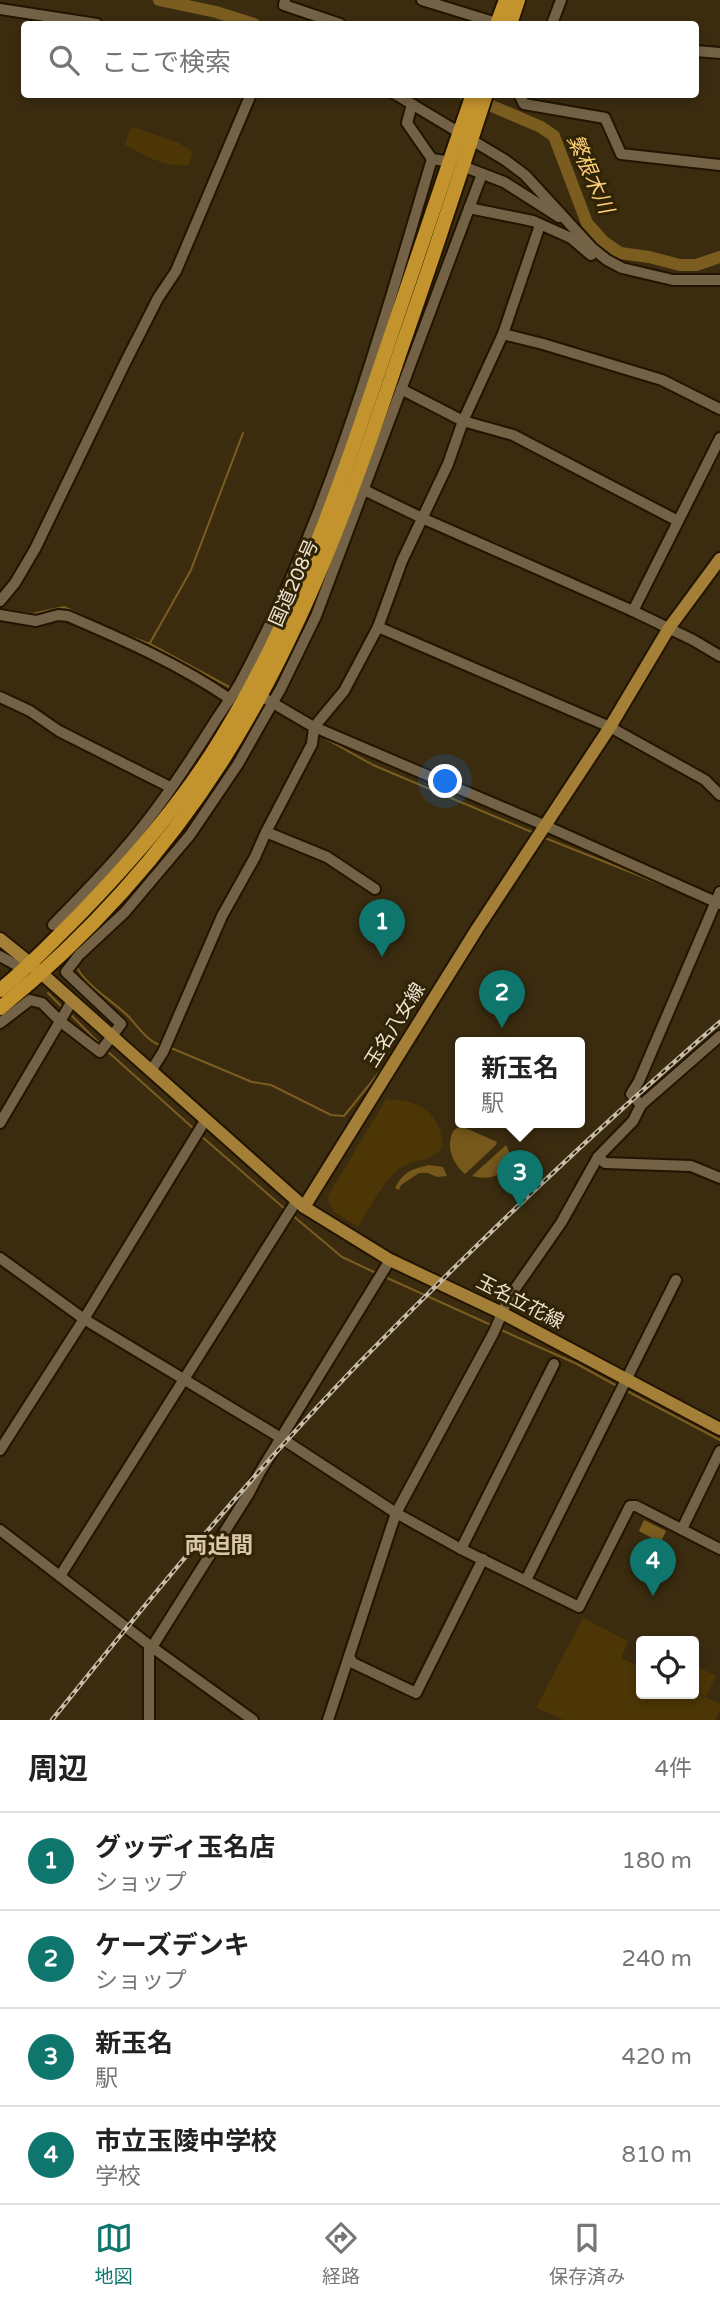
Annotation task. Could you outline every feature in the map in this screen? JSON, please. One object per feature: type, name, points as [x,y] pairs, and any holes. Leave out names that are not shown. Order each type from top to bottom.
[{"type":"highway","points":[[495,21],[506,0]]},
{"type":"highway","points":[[511,21],[518,0]]},
{"type":"highway","name":"国道208号","points":[[467,132],[472,98]]},
{"type":"highway","name":"国道208号","points":[[0,1008],[162,823],[255,694],[284,623],[349,482],[467,132],[484,98]]},
{"type":"highway","name":"国道208号","points":[[0,990],[33,969]]},
{"type":"main road","name":"玉名八女線","points":[[295,1208],[610,727],[669,628],[720,559]]},
{"type":"main road","points":[[0,939],[206,1119],[295,1208]]},
{"type":"main road","name":"玉名立花線","points":[[295,1208],[498,1323],[627,1380],[720,1429]]},
{"type":"street","points":[[285,0],[284,5],[331,21]]},
{"type":"street","points":[[422,0],[488,21]]},
{"type":"street","points":[[553,21],[561,0]]},
{"type":"street","points":[[0,9],[78,21]]},
{"type":"street","points":[[699,51],[720,53]]},
{"type":"street","points":[[0,601],[15,583],[35,550],[124,365],[158,298],[176,271],[249,98]]},
{"type":"street","points":[[402,98],[467,132],[525,175],[592,248],[622,268],[673,280],[720,280]]},
{"type":"street","points":[[521,98],[524,104],[605,118],[621,154],[720,164]]},
{"type":"street","points":[[412,104],[407,123],[432,159]]},
{"type":"street","points":[[432,159],[445,160]]},
{"type":"street","points":[[0,1023],[30,1000],[42,1003],[61,1022],[100,1052],[121,1024],[66,972],[79,955],[125,912],[190,835],[238,764],[255,694],[316,616],[349,482],[369,370],[432,159]]},
{"type":"street","points":[[470,169],[504,182],[529,196],[575,228]]},
{"type":"street","points":[[349,482],[401,389],[482,174]]},
{"type":"street","points":[[469,208],[500,213],[540,225],[570,238],[602,264],[617,270],[622,268]]},
{"type":"street","points":[[151,1071],[163,1052],[222,916],[312,744],[314,727],[344,691],[378,627],[402,561],[449,464],[463,421],[503,334],[540,225]]},
{"type":"street","points":[[503,334],[662,380],[720,409]]},
{"type":"street","points":[[401,389],[463,421],[513,435],[678,521]]},
{"type":"street","points":[[633,611],[720,438]]},
{"type":"street","points":[[349,482],[422,518],[633,611],[720,656]]},
{"type":"street","points":[[0,615],[36,621],[58,615],[68,616],[151,652],[198,677],[230,699],[255,694],[314,727],[718,900],[639,1081],[632,1090],[641,1105]]},
{"type":"street","points":[[378,627],[610,727],[705,780],[720,795]]},
{"type":"street","points":[[0,697],[30,711],[59,731],[170,787]]},
{"type":"street","points":[[53,925],[120,855],[191,760],[230,699]]},
{"type":"street","points":[[265,832],[327,857],[375,889]]},
{"type":"street","points":[[0,956],[33,969]]},
{"type":"street","points":[[0,1123],[72,1001]]},
{"type":"street","points":[[328,1720],[396,1513],[526,1272],[561,1223],[598,1157],[633,1121],[641,1105],[720,1036]]},
{"type":"street","points":[[0,1450],[206,1119]]},
{"type":"street","points":[[598,1157],[605,1163],[691,1166],[720,1178]]},
{"type":"street","points":[[60,1576],[295,1208]]},
{"type":"street","points":[[0,1258],[84,1319],[281,1438],[396,1513],[461,1549],[579,1607],[630,1506],[636,1506],[720,1549]]},
{"type":"street","points":[[149,1720],[150,1646],[390,1261]]},
{"type":"street","points":[[526,1580],[676,1280]]},
{"type":"street","points":[[461,1549],[554,1364]]},
{"type":"street","points":[[682,1529],[720,1451]]},
{"type":"street","points":[[0,1530],[239,1715],[253,1720]]},
{"type":"street","points":[[349,1657],[354,1663],[416,1693],[483,1559]]},
{"type":"shaded area","points":[[134,127],[179,143],[193,152],[189,165],[164,163],[125,145],[129,131]]},
{"type":"shaded area","points":[[386,1099],[408,1102],[426,1110],[437,1124],[443,1145],[434,1155],[396,1171],[380,1190],[358,1226],[331,1207],[328,1196]]},
{"type":"shaded area","points":[[466,1128],[497,1142],[465,1174],[453,1159],[450,1148],[454,1130]]},
{"type":"shaded area","points":[[506,1145],[511,1156],[502,1172],[485,1178],[472,1176]]},
{"type":"shaded area","points":[[429,1165],[443,1167],[447,1176],[419,1173],[401,1185],[399,1190],[395,1188],[409,1172]]},
{"type":"shaded area","points":[[644,1520],[666,1531],[658,1549],[649,1545],[652,1538],[639,1531]]},
{"type":"shaded area","points":[[583,1618],[628,1641],[621,1658],[636,1665],[636,1699],[699,1699],[699,1694],[720,1704],[715,1720],[564,1720],[536,1708]]},
{"type":"shaded area","points":[[699,1668],[716,1676],[706,1696],[699,1692]]},
{"type":"waterway","name":"繁根木川","points":[[159,0],[244,21]]},
{"type":"waterway","name":"繁根木川","points":[[473,98],[541,127],[554,136],[587,223],[604,242],[620,253],[680,265],[696,265],[720,257]]},
{"type":"waterway","points":[[150,643],[191,570],[243,433]]},
{"type":"waterway","points":[[0,609],[32,614],[64,607],[108,628]]},
{"type":"waterway","points":[[117,632],[150,644],[231,688]]},
{"type":"waterway","points":[[277,712],[302,726]]},
{"type":"waterway","points":[[319,735],[373,765],[534,833]]},
{"type":"waterway","points":[[545,838],[683,893]]},
{"type":"waterway","points":[[77,968],[88,982],[129,1017],[148,1038],[162,1046]]},
{"type":"waterway","points":[[48,993],[62,1007]]},
{"type":"waterway","points":[[69,1013],[100,1044]]},
{"type":"waterway","points":[[171,1048],[252,1082],[271,1085],[331,1115],[344,1116],[382,1069]]},
{"type":"waterway","points":[[106,1050],[193,1128]]},
{"type":"waterway","points":[[200,1135],[285,1209]]},
{"type":"waterway","points":[[292,1215],[342,1257],[376,1273]]},
{"type":"waterway","points":[[385,1277],[491,1325]]},
{"type":"waterway","points":[[499,1329],[577,1364],[617,1386]]},
{"type":"waterway","points":[[625,1390],[720,1440]]},
{"type":"railway","points":[[52,1720],[201,1538],[359,1363],[536,1189],[720,1022]]},
{"type":"place","name":"グッディ玉名店","points":[[382,957]]},
{"type":"place","name":"ケーズデンキ","points":[[502,1028]]},
{"type":"place","name":"新玉名","points":[[520,1208]]},
{"type":"place","name":"市立玉陵中学校","points":[[653,1596]]},
{"type":"district","name":"両迫間","points":[[219,1546]]}]
